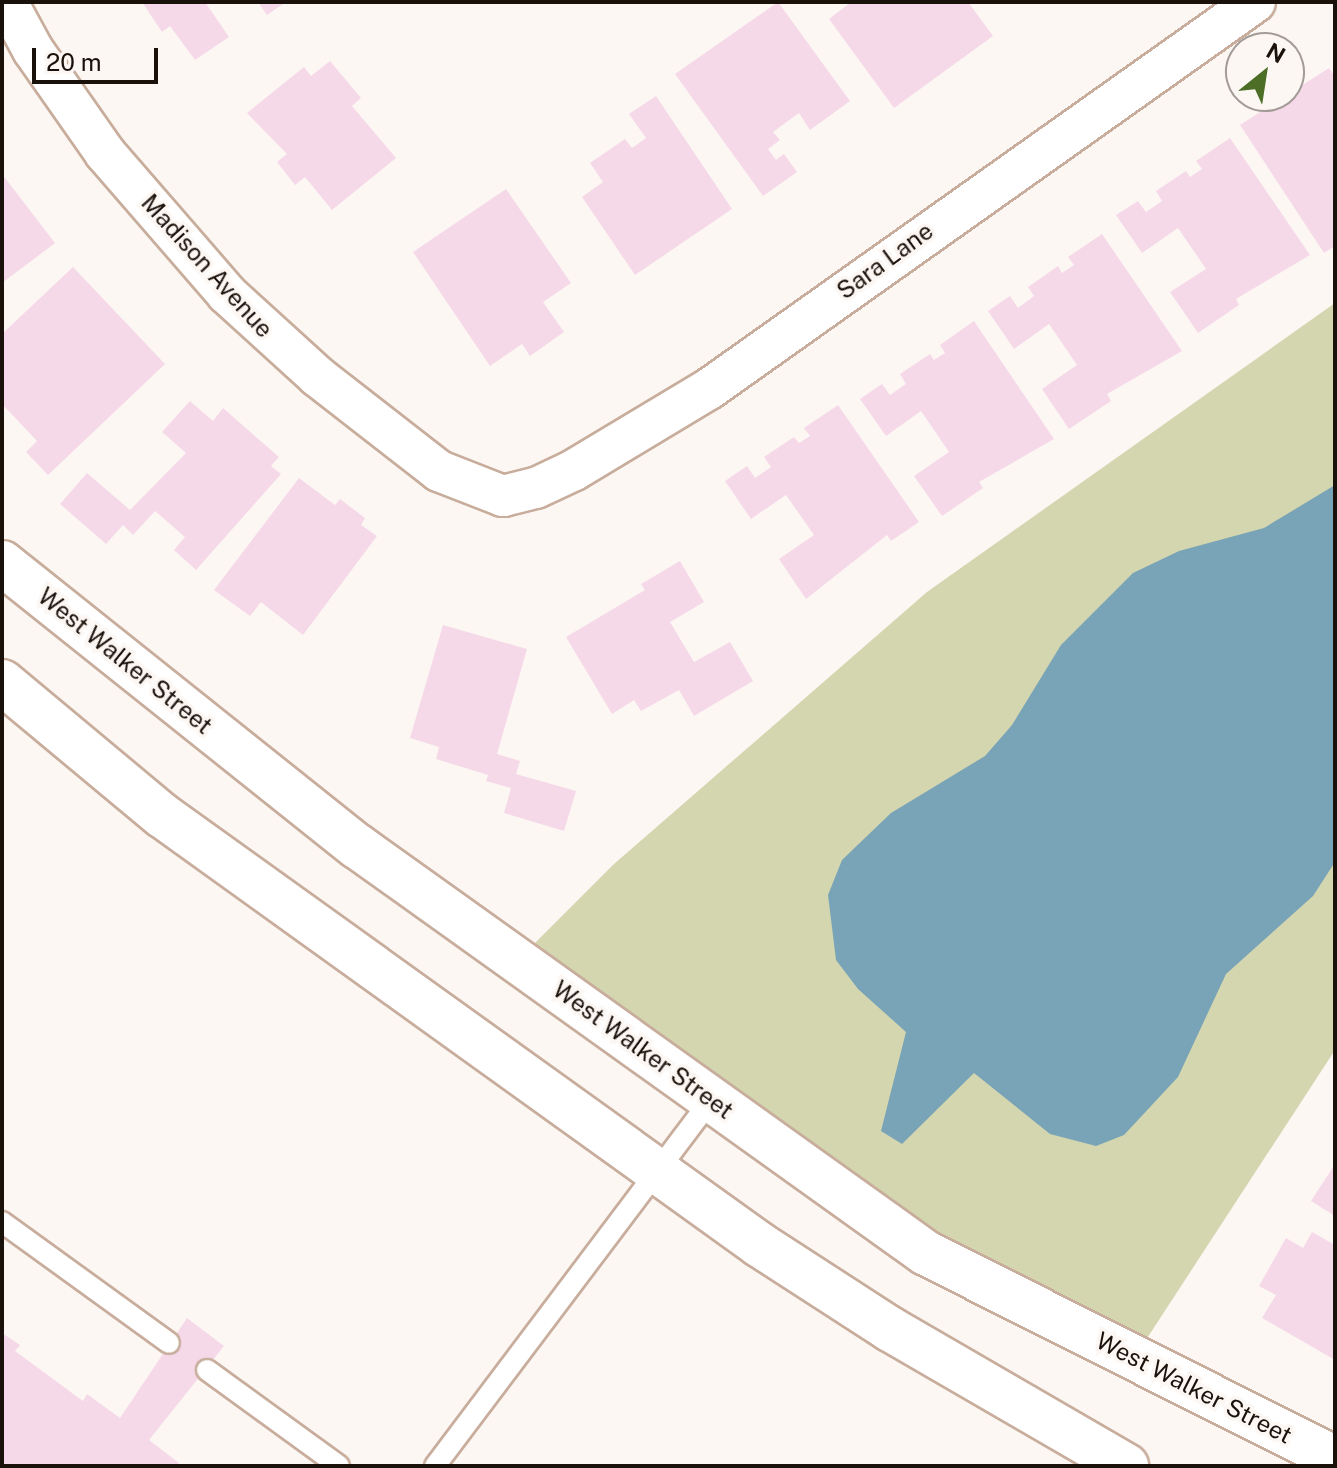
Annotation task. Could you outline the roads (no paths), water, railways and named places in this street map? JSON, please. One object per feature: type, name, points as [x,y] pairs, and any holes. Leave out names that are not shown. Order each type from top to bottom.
[{"type":"street","name":"Madison Avenue","points":[[7,2],[33,50],[105,153],[227,294],[317,376],[439,471],[503,496]]},
{"type":"street","name":"Sara Lane","points":[[503,496],[536,488],[574,470],[709,389],[1255,2]]},
{"type":"street","name":"West Walker Street","points":[[2,563],[357,846],[926,1253],[1335,1459]]},
{"type":"street","points":[[2,682],[163,816],[656,1171],[890,1329],[1126,1466]]},
{"type":"lane","points":[[435,1466],[712,1099]]},
{"type":"lane","points":[[2,1222],[169,1343]]},
{"type":"lane","points":[[207,1370],[339,1466]]},
{"type":"water","points":[[1335,485],[1335,862],[1313,896],[1226,974],[1178,1077],[1124,1135],[1096,1146],[1050,1134],[974,1073],[902,1144],[881,1131],[906,1032],[858,989],[836,960],[828,895],[842,860],[891,813],[985,756],[1012,725],[1061,645],[1133,573],[1179,551],[1264,528]]}]
